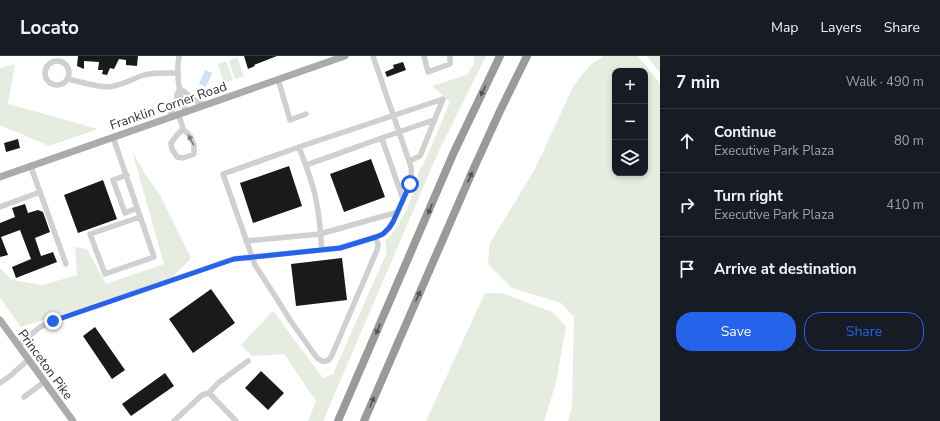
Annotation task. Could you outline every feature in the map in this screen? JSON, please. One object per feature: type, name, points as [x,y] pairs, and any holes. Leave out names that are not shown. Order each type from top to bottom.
[{"type":"highway","points":[[338,421],[454,152],[500,56]]},
{"type":"highway","points":[[364,421],[473,170],[527,56]]},
{"type":"main road","name":"Franklin Corner Road","points":[[0,177],[345,56]]},
{"type":"main road","name":"Princeton Pike","points":[[0,320],[73,421]]},
{"type":"street","points":[[179,56],[178,73],[183,113],[183,129],[190,136],[194,145],[194,154],[182,158],[177,157],[172,149],[171,143],[183,129]]},
{"type":"street","points":[[18,345],[40,327],[53,321],[234,259],[340,248],[383,234],[393,222],[412,178],[411,167],[373,56]]},
{"type":"street","points":[[424,56],[428,72],[450,64],[450,56]]},
{"type":"street","points":[[57,61],[65,64],[68,68],[69,76],[67,79],[62,84],[58,85],[50,82],[46,75],[47,67],[53,62],[57,61]]},
{"type":"street","points":[[67,79],[107,87],[145,75],[158,73],[178,73]]},
{"type":"street","points":[[278,79],[290,120],[306,114]]},
{"type":"street","points":[[180,89],[194,100],[205,105]]},
{"type":"street","points":[[169,118],[180,89]]},
{"type":"street","points":[[376,237],[378,245],[377,250],[332,355],[330,359],[321,361],[317,358],[290,320],[255,265],[223,174],[443,99],[420,156],[409,161]]},
{"type":"street","points":[[306,165],[434,120]]},
{"type":"street","points":[[113,137],[154,257],[105,274],[90,234],[140,217]]},
{"type":"street","points":[[382,139],[403,200]]},
{"type":"street","points":[[299,147],[316,199],[322,250]]},
{"type":"street","points":[[30,167],[66,264]]},
{"type":"street","points":[[127,175],[113,180],[125,213],[137,208]]},
{"type":"street","points":[[0,207],[40,192]]},
{"type":"street","points":[[246,241],[320,234],[398,212]]},
{"type":"street","points":[[0,384],[29,359]]},
{"type":"street","points":[[174,421],[202,394],[209,393],[218,383],[248,361]]},
{"type":"street","points":[[24,397],[44,382]]},
{"type":"street","points":[[209,393],[236,421]]},
{"type":"shaded area","points":[[474,56],[486,56],[438,153],[323,421],[308,421],[316,401],[284,354],[252,356],[241,345],[273,311],[323,378],[333,374],[387,252],[385,241],[392,234],[407,209],[416,185],[419,171],[425,161],[450,102],[432,86],[467,75],[474,64]]},
{"type":"shaded area","points":[[604,56],[638,56],[648,68],[612,68],[612,176],[648,176],[648,68],[660,83],[660,421],[568,421],[572,407],[574,317],[561,303],[512,288],[488,264],[490,243],[535,169],[574,85],[590,65]]},
{"type":"shaded area","points":[[647,56],[660,56],[660,73]]},
{"type":"shaded area","points":[[237,57],[244,76],[235,79],[229,61]]},
{"type":"shaded area","points":[[226,61],[233,80],[224,83],[218,64]]},
{"type":"shaded area","points":[[15,64],[8,104],[98,129],[49,146],[0,125],[0,68]]},
{"type":"shaded area","points":[[132,151],[160,195],[191,258],[169,281],[21,327],[0,298],[0,268],[12,280],[43,285],[77,275],[75,247],[87,249],[106,284],[164,264]]},
{"type":"shaded area","points":[[485,293],[502,293],[552,312],[566,326],[556,383],[544,421],[426,421]]},
{"type":"water","points":[[205,70],[212,73],[206,87],[199,84]]},
{"type":"building","points":[[78,56],[138,56],[137,66],[126,65],[126,60],[119,59],[114,69],[110,68],[107,75],[102,74],[103,70],[98,70],[99,62],[84,61],[84,69],[77,66]]},
{"type":"building","points":[[244,56],[277,56],[248,69]]},
{"type":"building","points":[[403,62],[406,70],[387,77],[385,72],[394,68],[393,65]]},
{"type":"building","points":[[18,139],[20,148],[6,152],[4,143]]},
{"type":"building","points":[[371,159],[385,197],[344,212],[330,174]]},
{"type":"building","points":[[289,166],[302,206],[253,223],[240,183]]},
{"type":"building","points":[[103,180],[117,219],[78,233],[64,195]]},
{"type":"building","points":[[25,204],[28,213],[38,210],[43,212],[50,232],[35,238],[41,256],[53,252],[57,262],[16,278],[12,267],[31,259],[20,230],[1,237],[8,255],[0,257],[0,223],[15,217],[12,208]]},
{"type":"building","points":[[342,258],[347,300],[296,306],[291,264]]},
{"type":"building","points":[[211,289],[235,323],[193,353],[169,319]]},
{"type":"building","points":[[95,327],[125,370],[112,379],[83,336]]},
{"type":"building","points":[[261,371],[284,393],[268,410],[245,388]]},
{"type":"building","points":[[165,373],[174,386],[131,416],[122,404]]},
{"type":"route","points":[[53,321],[234,259],[340,248],[376,237],[383,234],[393,222],[410,184]]}]
